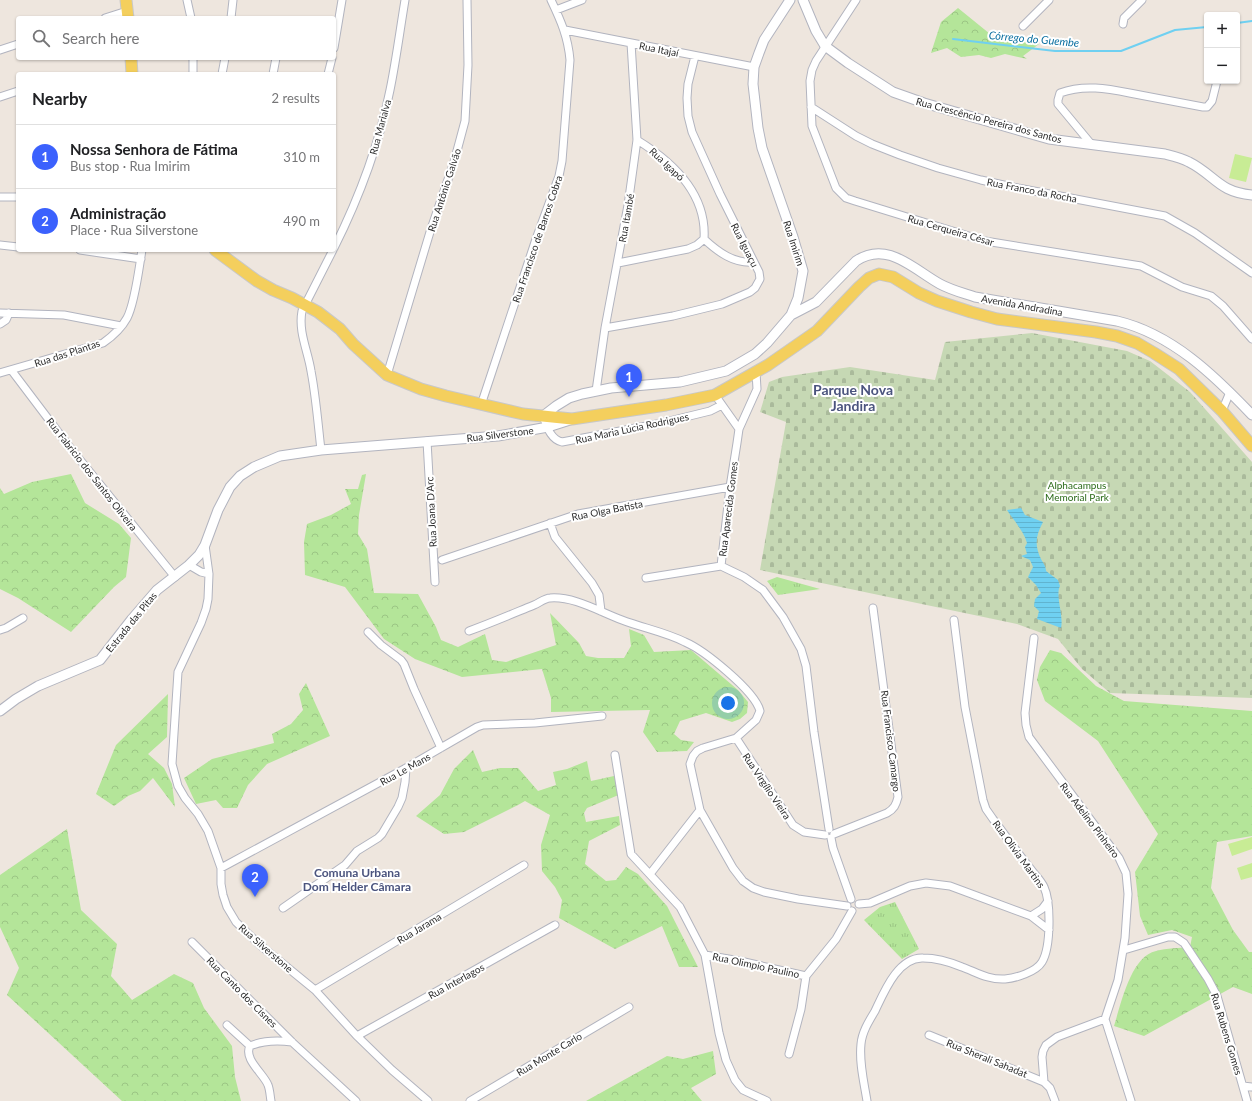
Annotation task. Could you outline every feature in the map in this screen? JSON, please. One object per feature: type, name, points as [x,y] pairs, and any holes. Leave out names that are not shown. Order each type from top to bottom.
[{"type":"main road","points":[[126,0],[127,15]]},
{"type":"main road","points":[[131,60],[132,72]]},
{"type":"main road","points":[[218,252],[257,281],[318,312],[340,329],[353,344],[387,375],[421,388],[481,405],[523,414],[572,419],[666,405],[715,395],[756,372],[817,331],[859,287],[869,278],[879,274],[893,277],[937,301],[997,319],[1117,336],[1138,343],[1179,369],[1222,411],[1252,446]]},
{"type":"street","points":[[187,0],[191,16]]},
{"type":"street","points":[[231,16],[233,0]]},
{"type":"street","points":[[336,36],[342,0]]},
{"type":"street","name":"Rua Marialva","points":[[336,242],[369,168],[379,133],[390,90],[405,0]]},
{"type":"street","name":"Rua Antônio Galvão","points":[[387,375],[430,232],[454,162],[463,128],[467,95],[467,0]]},
{"type":"street","name":"Rua Francisco de Barros Cobra","points":[[481,405],[536,239],[560,176],[570,60],[565,30],[551,0]]},
{"type":"street","points":[[556,10],[582,0]]},
{"type":"street","name":"Rua Imirim","points":[[543,416],[570,398],[596,391],[611,388],[680,382],[726,371],[755,354],[767,343],[791,315],[798,298],[803,271],[793,237],[762,148],[753,84],[754,67],[764,40],[790,0]]},
{"type":"street","points":[[802,0],[816,32],[825,46]]},
{"type":"street","name":"Rua Cerqueira César","points":[[856,0],[816,61],[812,70],[810,81],[812,126],[836,188],[846,198],[985,241],[1141,266],[1182,287],[1212,296],[1252,338]]},
{"type":"street","points":[[1023,26],[1049,0]]},
{"type":"street","points":[[1123,24],[1124,18],[1142,0]]},
{"type":"street","name":"Rua Itajaí","points":[[565,30],[754,67]]},
{"type":"street","name":"Rua Itambé","points":[[596,391],[605,328],[634,170],[637,140],[631,43]]},
{"type":"street","points":[[0,50],[16,45]]},
{"type":"street","name":"Rua Crescêncio Pereira dos Santos","points":[[825,46],[874,81],[906,98],[1049,139],[1165,154],[1189,161],[1225,188],[1240,194],[1252,195]]},
{"type":"street","name":"Rua Iguaçu","points":[[605,328],[705,309],[741,297],[755,288],[760,279],[759,272],[723,200],[692,132],[688,116],[687,98],[688,84],[695,56]]},
{"type":"street","points":[[192,72],[193,60]]},
{"type":"street","points":[[222,72],[225,60]]},
{"type":"street","points":[[273,72],[276,60]]},
{"type":"street","points":[[328,72],[332,60]]},
{"type":"street","points":[[1092,145],[1058,104],[1060,93],[1078,88],[1114,90],[1207,107],[1212,101],[1216,84]]},
{"type":"street","points":[[0,96],[16,92]]},
{"type":"street","name":"Rua Franco da Rocha","points":[[811,106],[856,136],[872,144],[938,168],[1018,188],[1165,216],[1200,237],[1252,273]]},
{"type":"street","name":"Rua Igapó","points":[[637,140],[652,149],[683,177],[696,196],[701,212],[704,239]]},
{"type":"street","points":[[0,197],[16,197]]},
{"type":"street","points":[[618,263],[688,249],[697,245],[704,239],[734,260],[740,262],[754,262]]},
{"type":"street","points":[[0,245],[16,247]]},
{"type":"street","points":[[93,252],[140,259]]},
{"type":"street","name":"Rua das Plantas","points":[[0,373],[103,343],[116,332],[127,317],[131,306],[142,252]]},
{"type":"street","name":"Rua Marialva","points":[[321,450],[312,374],[300,329],[300,320],[302,312],[332,252]]},
{"type":"street","name":"Avenida Andradina","points":[[791,315],[816,302],[859,259],[872,254],[881,253],[890,255],[904,262],[941,285],[975,297],[1117,321],[1132,324],[1149,331],[1196,361],[1230,392],[1252,415]]},
{"type":"street","points":[[0,313],[64,315],[121,326]]},
{"type":"street","points":[[0,324],[6,320],[9,313]]},
{"type":"street","name":"Rua Fabricio dos Santos Oliveira","points":[[12,370],[68,445],[175,577]]},
{"type":"street","name":"Rua Aparecida Gomes","points":[[756,372],[757,389],[739,429],[730,487],[721,566],[744,577],[763,590],[783,617],[801,649],[806,666],[814,732],[830,834],[833,848],[851,899]]},
{"type":"street","points":[[1222,411],[1230,392]]},
{"type":"street","points":[[715,395],[739,429]]},
{"type":"street","name":"Rua Maria Lúcia Rodrigues","points":[[548,427],[556,441],[562,442],[657,424],[710,411],[722,405]]},
{"type":"street","points":[[543,416],[548,427]]},
{"type":"street","name":"Rua Silverstone","points":[[428,442],[498,436],[548,427],[572,419]]},
{"type":"street","name":"Estrada das Pitas","points":[[0,711],[16,699],[38,686],[100,660],[157,590],[189,566],[199,555],[205,545],[218,510],[230,487],[240,476],[267,461],[280,456],[321,450],[428,442]]},
{"type":"street","name":"Rua Joana D'Arc","points":[[428,442],[435,582]]},
{"type":"street","name":"Rua Olga Batista","points":[[442,560],[578,514],[730,487]]},
{"type":"street","points":[[550,524],[555,537],[592,583],[599,595],[601,611]]},
{"type":"street","name":"Rua Silverstone","points":[[205,545],[209,574],[206,610],[178,672],[172,764],[178,786],[185,798],[204,822],[221,868],[223,895],[227,907],[236,922],[260,945],[315,990],[357,1036],[392,1070],[428,1101]]},
{"type":"street","points":[[189,566],[209,574]]},
{"type":"street","points":[[646,578],[721,566]]},
{"type":"street","points":[[469,631],[548,598],[559,598],[601,611],[622,620],[687,642],[704,653],[739,682],[756,700],[760,710],[756,720],[736,738],[703,748],[693,756],[690,764],[700,810],[733,868],[743,882],[764,892],[849,909],[857,910],[859,904]]},
{"type":"street","name":"Rua Francisco Camargo","points":[[830,834],[888,813],[893,809],[898,797],[873,608]]},
{"type":"street","points":[[0,630],[23,618]]},
{"type":"street","name":"Rua Olivia Martins","points":[[867,1101],[861,1057],[862,1036],[887,986],[901,967],[911,960],[925,958],[962,967],[992,979],[1006,979],[1037,968],[1043,961],[1049,930],[1050,917],[1044,887],[993,819],[986,809],[983,800],[966,707],[954,620]]},
{"type":"street","points":[[368,632],[404,664],[441,748]]},
{"type":"street","name":"Rua Adelino Pinheiro","points":[[1034,638],[1025,713],[1029,737],[1119,858],[1126,873],[1128,894],[1124,950],[1118,980],[1105,1019]]},
{"type":"street","name":"Rua Le Mans","points":[[221,868],[406,768],[471,729],[483,725],[535,723],[602,716]]},
{"type":"street","name":"Rua Virgílio Vieira","points":[[736,738],[793,825],[804,832],[830,834]]},
{"type":"street","points":[[615,755],[631,854],[680,907],[705,955],[719,1033],[726,1060],[735,1080],[743,1090],[767,1101]]},
{"type":"street","points":[[283,908],[345,865],[357,851],[382,834],[402,798],[406,768]]},
{"type":"street","points":[[650,874],[700,810]]},
{"type":"street","name":"Rua Jarama","points":[[315,990],[524,865]]},
{"type":"street","points":[[859,904],[870,903],[910,886],[926,883],[950,886],[1030,916],[1049,930]]},
{"type":"street","points":[[789,1054],[801,1009],[806,976],[836,939],[849,909],[848,902],[851,899],[856,900],[859,904]]},
{"type":"street","points":[[1030,916],[1042,909],[1048,901]]},
{"type":"street","name":"Rua Interlagos","points":[[357,1036],[555,925]]},
{"type":"street","name":"Rua Rubens Gomes","points":[[1124,950],[1168,937],[1174,937],[1184,943],[1208,979],[1217,996],[1247,1101]]},
{"type":"street","name":"Rua Canto dos Cisnes","points":[[192,942],[292,1042],[356,1101]]},
{"type":"street","name":"Rua Olimpio Paulino","points":[[705,955],[740,961],[806,976]]},
{"type":"street","name":"Rua Monte Carlo","points":[[470,1101],[629,1007]]},
{"type":"street","points":[[1055,1101],[1050,1088],[1044,1082],[1042,1057],[1046,1045],[1057,1037],[1105,1019],[1131,1101]]},
{"type":"street","points":[[227,1025],[250,1046]]},
{"type":"street","name":"Rua Sherali Sahadat","points":[[929,1035],[1044,1082]]},
{"type":"street","points":[[271,1101],[268,1084],[249,1055],[248,1049],[250,1046],[259,1042],[269,1040],[292,1042]]},
{"type":"street","points":[[1243,1086],[1252,1087]]},
{"type":"green space","points":[[958,8],[995,38],[1039,44],[1023,56],[1027,59],[1005,54],[991,58],[979,55],[961,57],[947,48],[931,53],[941,22]]},
{"type":"green space","points":[[1235,154],[1252,158],[1246,182],[1229,178]]},
{"type":"green space","name":"Alphacampus Memorial Park","points":[[1032,333],[1127,351],[1150,361],[1190,392],[1252,462],[1252,698],[1110,693],[1082,669],[1058,639],[1017,624],[760,570],[786,422],[760,412],[769,382],[782,377],[850,367],[935,380],[945,342]]},
{"type":"green space","points":[[71,474],[85,503],[119,524],[131,538],[126,577],[114,587],[71,632],[18,598],[0,589],[0,488],[4,494],[32,482]]},
{"type":"green space","points":[[366,474],[359,515],[358,534],[367,549],[374,593],[418,594],[436,627],[441,640],[458,647],[485,634],[492,660],[506,662],[556,645],[550,613],[579,643],[586,656],[598,658],[624,658],[631,646],[629,629],[644,635],[654,652],[691,650],[738,690],[748,702],[747,713],[740,719],[732,722],[706,713],[680,721],[674,734],[681,740],[694,742],[687,751],[657,752],[643,732],[650,710],[551,712],[551,698],[542,669],[462,677],[415,659],[384,639],[345,587],[305,575],[304,542],[307,524],[331,515],[351,504],[345,489],[358,489],[362,475]]},
{"type":"green space","points":[[777,577],[820,589],[778,595],[767,581]]},
{"type":"green space","points":[[1050,650],[1061,653],[1096,686],[1124,701],[1252,711],[1252,836],[1217,842],[1211,888],[1233,930],[1249,952],[1252,952],[1252,994],[1233,987],[1144,1036],[1114,1026],[1128,982],[1140,962],[1147,955],[1156,951],[1190,947],[1192,937],[1172,930],[1148,935],[1140,916],[1135,872],[1158,834],[1098,741],[1045,701],[1037,680],[1040,667]]},
{"type":"green space","points":[[306,683],[330,736],[267,764],[248,785],[237,808],[223,808],[216,800],[196,804],[184,778],[212,759],[274,743],[272,734],[291,724],[303,710],[299,694]]},
{"type":"green space","points":[[168,694],[167,737],[148,754],[164,768],[172,784],[175,807],[153,778],[140,791],[128,796],[114,806],[96,794],[116,745]]},
{"type":"green space","points":[[473,750],[482,772],[500,768],[518,768],[538,791],[556,785],[553,772],[567,769],[587,761],[591,781],[614,776],[621,794],[587,808],[584,813],[586,822],[619,816],[620,825],[589,841],[585,864],[606,881],[616,880],[626,867],[638,874],[667,906],[698,967],[679,967],[662,926],[615,949],[559,918],[562,900],[555,887],[542,871],[541,845],[550,815],[525,801],[464,832],[444,834],[416,816],[440,795],[454,769]]},
{"type":"green space","points":[[67,829],[81,910],[117,944],[111,976],[132,1000],[174,974],[193,983],[204,1008],[232,1046],[235,1077],[241,1101],[122,1101],[7,995],[19,968],[0,927],[0,875]]},
{"type":"green space","points":[[1252,837],[1252,849],[1232,856],[1228,844]]},
{"type":"green space","points":[[1252,863],[1252,877],[1241,880],[1237,868]]},
{"type":"green space","points":[[895,902],[919,949],[902,959],[864,920],[880,907]]},
{"type":"green space","points":[[713,1051],[716,1074],[691,1088],[702,1101],[586,1101],[667,1056],[683,1059]]},
{"type":"water","points":[[1021,508],[1025,515],[1043,522],[1037,536],[1037,549],[1046,571],[1058,580],[1060,586],[1058,595],[1062,623],[1061,628],[1037,619],[1039,611],[1034,606],[1035,599],[1041,593],[1028,577],[1033,567],[1030,560],[1021,556],[1027,554],[1025,547],[1027,543],[1026,539],[1007,510]]},
{"type":"waterway","name":"Córrego do Guembe","points":[[1240,23],[1252,21]]},
{"type":"waterway","name":"Córrego do Guembe","points":[[953,39],[1055,51],[1121,51],[1175,30],[1204,27]]},
{"type":"place","name":"Nossa Senhora de Fátima","points":[[629,397]]},
{"type":"place","name":"Administração","points":[[255,897]]},
{"type":"district","name":"Parque Nova Jandira","points":[[853,398]]},
{"type":"district","name":"Comuna Urbana Dom Helder Câmara","points":[[357,880]]}]
